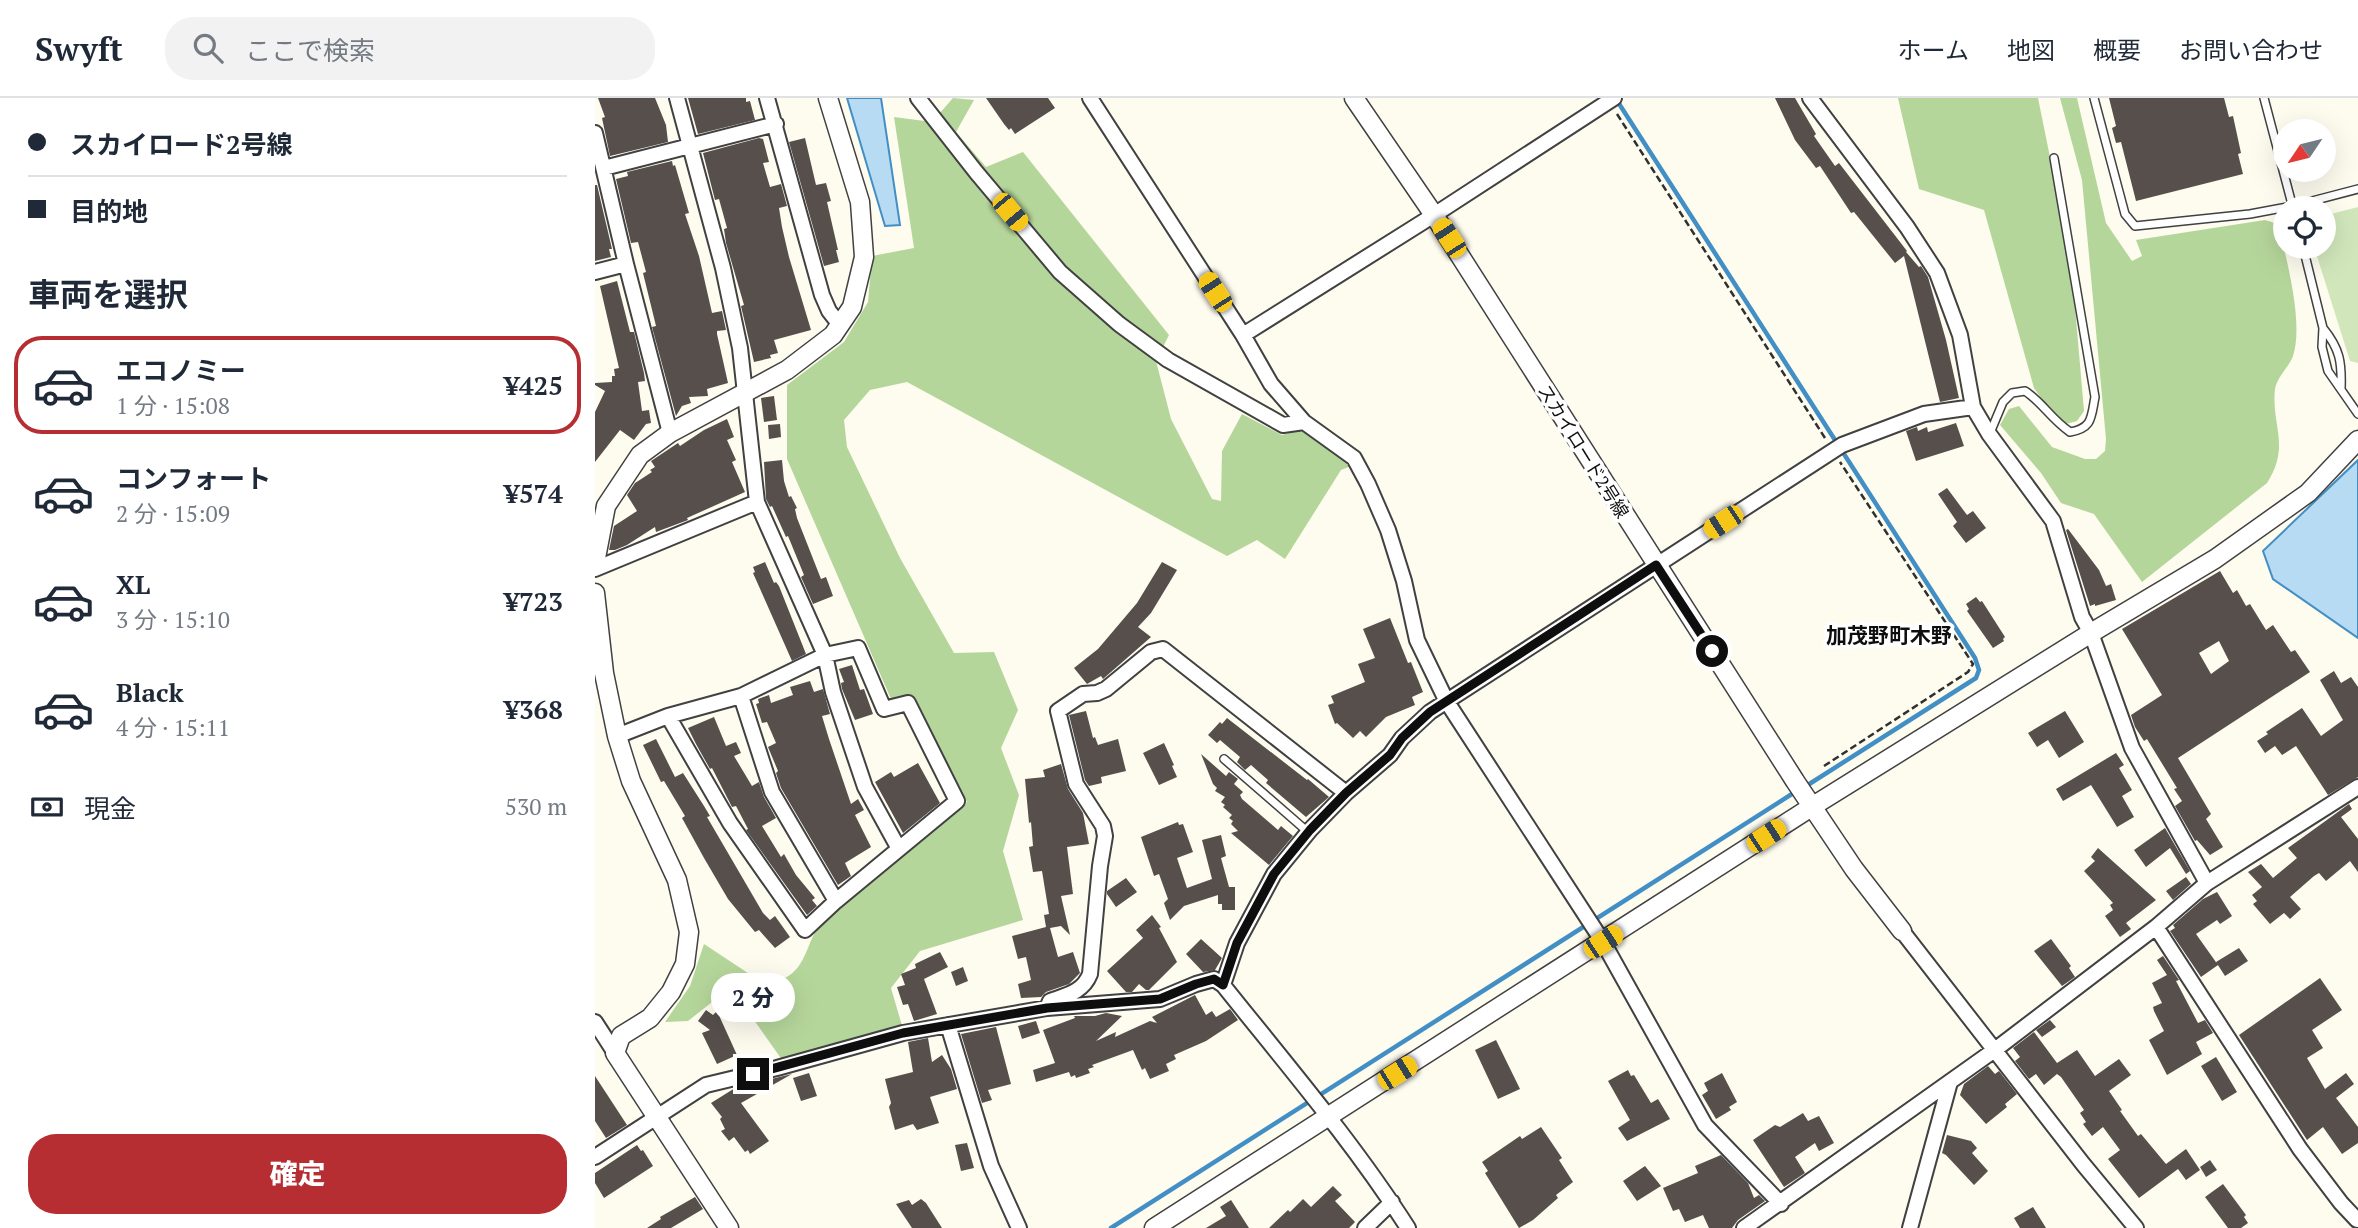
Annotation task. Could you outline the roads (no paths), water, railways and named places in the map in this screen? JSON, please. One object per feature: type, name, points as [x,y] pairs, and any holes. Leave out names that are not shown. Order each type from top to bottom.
[{"type":"street","points":[[677,98],[723,268],[740,348],[757,502],[825,655],[833,692],[865,787],[899,849]]},
{"type":"street","points":[[767,98],[822,295],[829,311],[840,325]]},
{"type":"street","points":[[595,563],[606,506],[622,477],[640,455],[670,433],[787,370],[833,335],[852,307],[858,291],[864,257],[859,202],[828,98]]},
{"type":"street","points":[[918,98],[1060,272],[1119,324],[1168,360],[1283,425],[1304,422]]},
{"type":"street","points":[[1090,98],[1243,335],[1271,384],[1304,422],[1354,458],[1388,530],[1404,581],[1417,640],[1447,702],[1595,930],[1705,1125],[1781,1204]]},
{"type":"street","name":"スカイロード2号線","points":[[1354,98],[1434,215],[1804,794],[1854,869],[1902,931]]},
{"type":"street","points":[[1810,98],[1907,228],[1937,273],[1960,335],[1973,407],[1989,434],[2053,521],[2082,617],[2091,633],[2132,748],[2207,884]]},
{"type":"street","points":[[1243,335],[1611,99]]},
{"type":"street","points":[[604,168],[776,124]]},
{"type":"street","points":[[595,133],[670,433]]},
{"type":"street","points":[[595,272],[626,264]]},
{"type":"street","points":[[1223,985],[1237,943],[1274,874],[1308,832],[1346,793],[1390,755],[1402,738],[1430,712],[1837,449],[1924,414],[1973,407]]},
{"type":"street","points":[[1154,1228],[1328,1117],[1595,930],[1804,794],[2091,633],[2257,531],[2308,493],[2358,440]]},
{"type":"street","points":[[595,569],[757,502]]},
{"type":"street","points":[[595,593],[604,673],[617,736],[631,780],[677,880],[689,932],[685,964],[671,992],[650,1018],[621,1036],[615,1053]]},
{"type":"street","points":[[617,736],[668,716],[741,696],[825,655],[858,648],[884,709],[908,703],[957,801],[835,901],[805,930],[730,823],[668,716]]},
{"type":"street","points":[[1047,1008],[1050,1001],[1086,984],[1090,974],[1105,835],[1103,825],[1076,784],[1058,710],[1083,694],[1106,689],[1151,652],[1163,649],[1346,793]]},
{"type":"street","points":[[741,696],[772,792],[835,901]]},
{"type":"street","points":[[1744,1228],[1996,1049],[2156,927],[2207,884],[2356,792]]},
{"type":"street","points":[[2156,927],[2300,1149],[2356,1222]]},
{"type":"street","points":[[1902,931],[2136,1228]]},
{"type":"street","points":[[595,1157],[706,1085],[903,1033],[1047,1008],[1160,999],[1214,979],[1223,985],[1328,1117],[1408,1228]]},
{"type":"street","points":[[595,1022],[729,1228]]},
{"type":"street","points":[[948,1026],[991,1166],[1019,1228]]},
{"type":"street","points":[[1910,1228],[1950,1082]]},
{"type":"street","points":[[1365,1228],[1391,1202]]},
{"type":"lane","points":[[2094,98],[2125,214],[2135,226],[2273,210]]},
{"type":"lane","points":[[2264,98],[2290,196]]},
{"type":"lane","points":[[1989,434],[2003,402],[2012,393],[2025,391],[2034,397],[2049,416],[2070,432],[2081,430],[2091,421],[2095,397],[2058,167],[2054,158]]},
{"type":"lane","points":[[2331,196],[2358,188]]},
{"type":"lane","points":[[2306,259],[2323,328],[2322,347],[2328,371],[2358,414]]},
{"type":"lane","points":[[2323,328],[2335,342],[2342,364],[2341,390]]},
{"type":"lane","points":[[1224,759],[1308,832]]},
{"type":"water","points":[[847,98],[881,98],[900,225],[885,226]]},
{"type":"water","points":[[2358,460],[2358,638],[2273,579],[2263,551]]},
{"type":"waterway","points":[[1616,99],[1975,658],[1979,670],[1976,678],[1803,788]]},
{"type":"waterway","points":[[1111,1228],[1795,792]]},
{"type":"district","name":"加茂野町木野","points":[[1889,635]]}]
